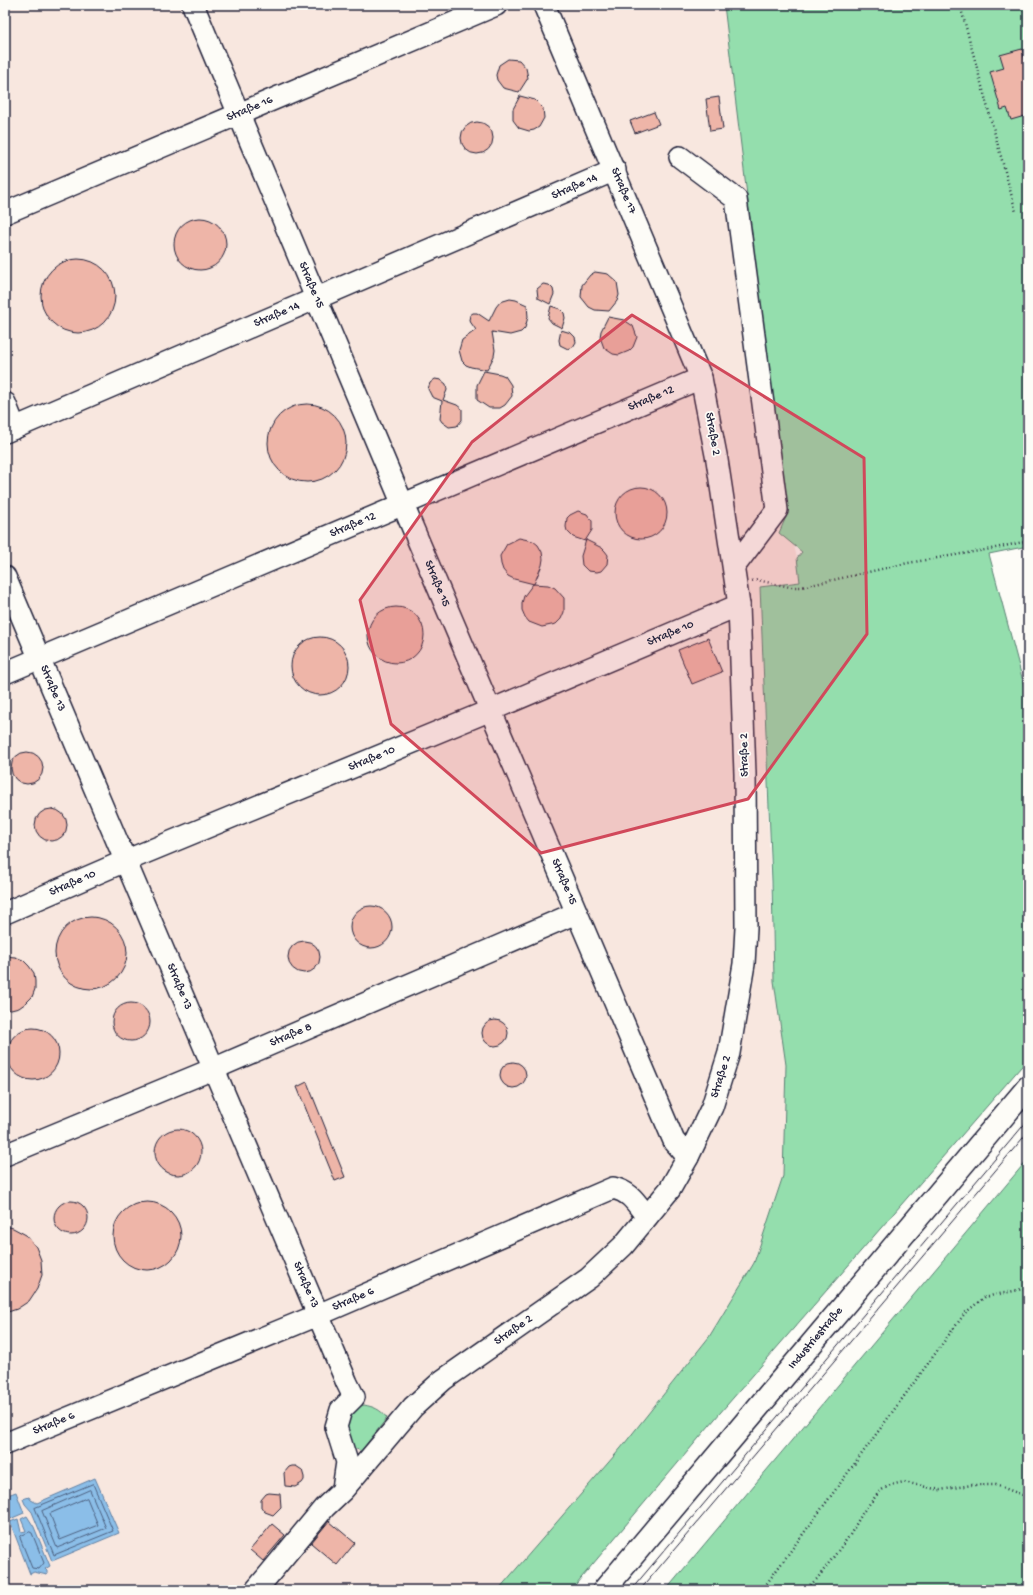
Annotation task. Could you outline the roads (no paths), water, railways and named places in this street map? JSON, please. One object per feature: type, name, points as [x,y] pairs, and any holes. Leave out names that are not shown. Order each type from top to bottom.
[{"type":"main road","name":"Industriestraße","points":[[604,1590],[1028,1087]]},
{"type":"lane","name":"Straße 15","points":[[193,5],[576,913],[674,1141],[688,1157]]},
{"type":"lane","name":"Straße 16","points":[[5,213],[496,5]]},
{"type":"lane","name":"Straße 17","points":[[544,5],[615,170],[701,378]]},
{"type":"lane","points":[[680,157],[736,199],[777,510],[737,586]]},
{"type":"lane","name":"Straße 14","points":[[10,430],[615,170]]},
{"type":"lane","name":"Straße 2","points":[[256,1590],[324,1508],[343,1490],[413,1407],[438,1385],[589,1278],[623,1246],[670,1188],[688,1157],[712,1108],[729,1053],[744,964],[746,928],[745,774],[737,586],[701,378]]},
{"type":"lane","name":"Straße 12","points":[[5,673],[701,378]]},
{"type":"lane","points":[[5,404],[10,430]]},
{"type":"lane","name":"Straße 13","points":[[5,577],[354,1397],[341,1410],[336,1427],[347,1462],[343,1490]]},
{"type":"lane","name":"Straße 10","points":[[5,913],[125,861],[491,710],[737,586]]},
{"type":"lane","name":"Straße 8","points":[[5,1155],[576,913]]},
{"type":"lane","name":"Straße 6","points":[[5,1444],[318,1315],[613,1188],[623,1190],[632,1197],[647,1216]]},
{"type":"water","points":[[95,1478],[119,1533],[52,1561],[32,1512],[25,1504],[23,1499],[29,1497],[37,1503]]},
{"type":"water","points":[[16,1492],[24,1513],[10,1519],[5,1507],[5,1496]]},
{"type":"water","points":[[27,1516],[34,1527],[50,1566],[45,1569],[47,1571],[47,1575],[34,1572],[30,1574],[10,1522],[18,1519],[21,1532],[26,1531],[21,1519]]},
{"type":"tram line","points":[[631,1590],[1028,1120]]},
{"type":"tram line","points":[[640,1590],[1028,1132]]}]
